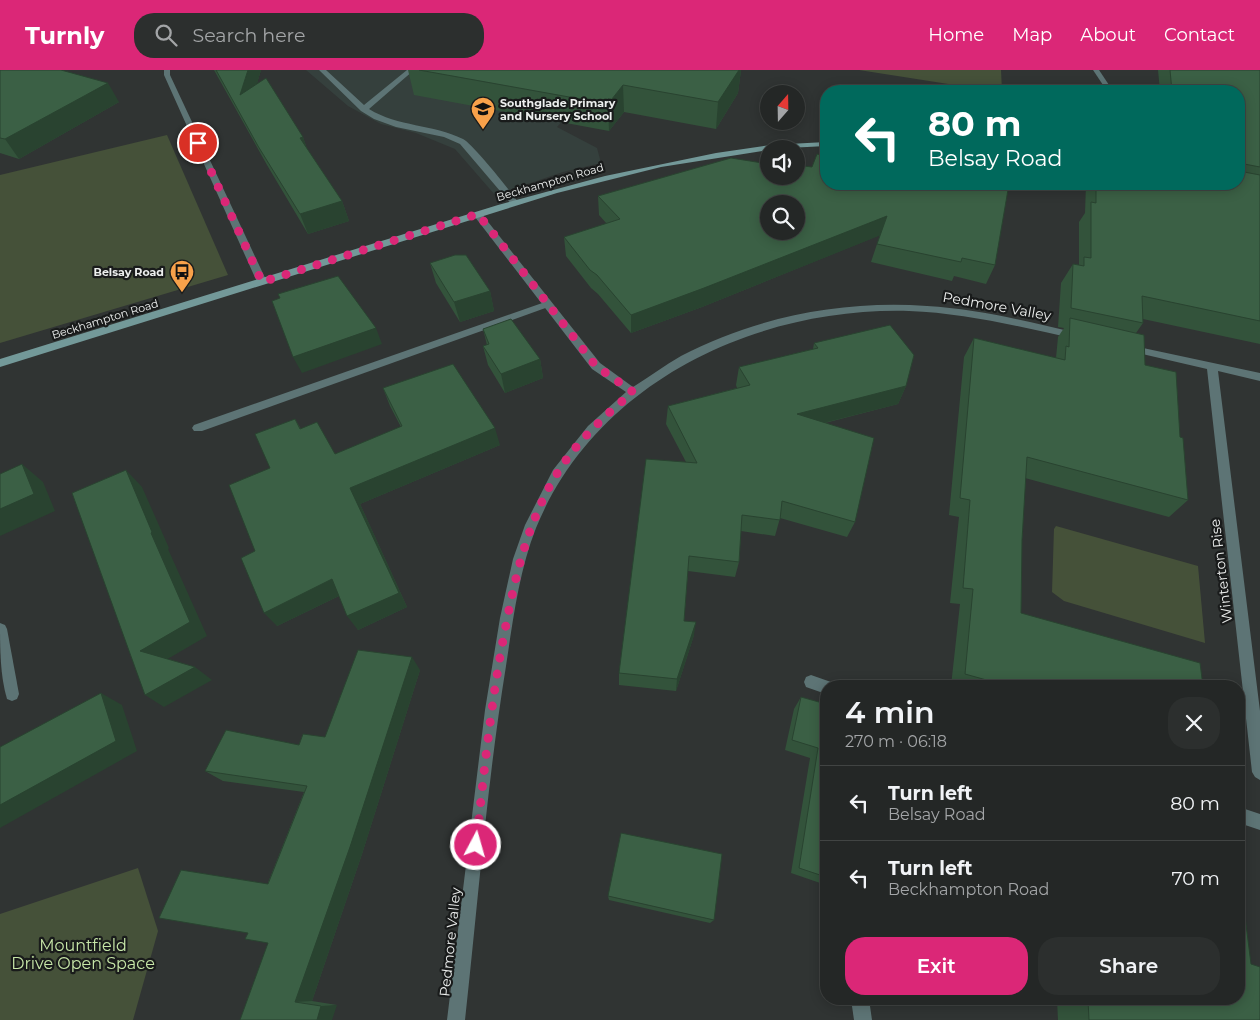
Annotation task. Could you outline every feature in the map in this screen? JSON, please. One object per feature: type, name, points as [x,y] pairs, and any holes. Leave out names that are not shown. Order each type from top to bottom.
[{"type":"street","points":[[167,70],[167,75],[262,282]]},
{"type":"street","points":[[322,70],[364,109],[377,117],[399,125],[446,135],[463,142],[474,152],[516,203]]},
{"type":"street","points":[[364,109],[411,70]]},
{"type":"street","points":[[1096,70],[1106,85]]},
{"type":"street","name":"Beckhampton Road","points":[[0,363],[478,214],[597,179],[671,162],[745,150],[820,144]]},
{"type":"street","points":[[478,214],[596,366],[633,392]]},
{"type":"street","points":[[198,428],[548,304]]},
{"type":"street","name":"Pedmore Valley","points":[[456,1020],[494,689],[514,580],[531,524],[553,481],[572,452],[600,420],[633,392],[661,372],[698,351],[744,331],[793,319],[846,310],[904,308],[961,312],[1086,338]]},
{"type":"street","points":[[1115,344],[1260,377]]},
{"type":"street","name":"Winterton Rise","points":[[1212,366],[1260,772]]},
{"type":"street","points":[[0,628],[3,660],[12,694]]},
{"type":"street","points":[[811,682],[820,684]]},
{"type":"street","points":[[1245,817],[1260,822]]},
{"type":"street","points":[[861,1005],[862,1020]]},
{"type":"shaded area","name":"Southglade Primary and Nursery School","points":[[306,70],[643,70],[577,105],[557,127],[597,148],[601,163],[563,172],[495,195],[455,149],[416,133],[381,124],[348,106]]},
{"type":"green space","points":[[859,70],[1001,70],[1002,85],[955,85]]},
{"type":"green space","points":[[167,135],[228,275],[0,343],[0,175]]},
{"type":"green space","points":[[1056,526],[1198,566],[1205,643],[1064,601],[1052,592],[1054,529]]},
{"type":"green space","name":"Mountfield Drive Open Space","points":[[138,868],[158,931],[133,1020],[0,1020],[0,914]]},
{"type":"building","points":[[0,70],[61,70],[108,83],[5,139],[0,138]]},
{"type":"building","points":[[216,70],[248,70],[240,95],[266,78],[303,137],[300,138],[342,201],[300,214],[258,146]]},
{"type":"building","points":[[419,70],[739,70],[718,102],[623,85],[608,104]]},
{"type":"building","points":[[1170,70],[1260,70],[1260,167],[1245,164],[1245,85],[1171,85]]},
{"type":"building","points":[[817,154],[820,155],[820,190],[1008,190],[995,265],[962,258],[961,262],[877,244],[887,216],[631,315],[597,275],[590,270],[564,237],[620,219],[598,196],[731,158],[760,163],[760,185],[805,185],[805,166],[812,167]]},
{"type":"building","points":[[1245,172],[1260,175],[1260,321],[1142,296],[1143,323],[1071,308],[1073,264],[1084,266],[1084,257],[1091,258],[1091,202],[1096,203],[1096,190],[1245,190]]},
{"type":"building","points":[[455,255],[466,255],[490,291],[454,302],[430,263]]},
{"type":"building","points":[[338,276],[376,328],[293,357],[272,301],[280,298],[278,294]]},
{"type":"building","points":[[1070,318],[1144,335],[1145,365],[1176,372],[1180,437],[1183,438],[1188,500],[1027,457],[1022,540],[1021,613],[1200,663],[1202,680],[986,680],[965,674],[973,589],[963,588],[970,500],[960,498],[974,338],[1065,360],[1066,346],[1069,347]]},
{"type":"building","points":[[511,319],[540,359],[501,374],[483,346],[489,344],[483,329]]},
{"type":"building","points":[[890,325],[914,355],[906,386],[797,414],[874,438],[855,522],[782,501],[780,520],[742,515],[739,562],[689,556],[684,621],[696,622],[677,679],[619,673],[646,459],[697,463],[668,406],[750,385],[739,367],[818,348],[814,343]]},
{"type":"building","points":[[453,364],[495,428],[350,488],[399,593],[347,616],[332,579],[264,613],[241,558],[255,551],[229,485],[270,468],[255,434],[295,419],[300,429],[317,422],[335,454],[402,426],[383,388]]},
{"type":"building","points":[[22,464],[34,494],[0,509],[0,474]]},
{"type":"building","points":[[126,470],[190,622],[140,651],[195,667],[145,695],[72,493]]},
{"type":"building","points":[[358,650],[412,657],[350,847],[295,1002],[321,1006],[317,1020],[240,1020],[268,943],[245,939],[248,933],[159,918],[181,870],[268,884],[307,786],[205,771],[226,730],[299,745],[303,734],[325,737]]},
{"type":"building","points":[[101,693],[116,741],[0,805],[0,747]]},
{"type":"building","points":[[801,697],[820,702],[820,875],[799,868],[818,748],[792,740]]},
{"type":"building","points":[[621,833],[722,854],[714,920],[608,896]]},
{"type":"building","points":[[1245,916],[1251,964],[1260,967],[1260,1020],[1089,1020],[1088,1005],[1245,1005]]},
{"type":"place","name":"Southglade Primary and Nursery School","points":[[483,130]]},
{"type":"place","name":"Belsay Road","points":[[182,293]]},
{"type":"route","points":[[198,143],[262,282],[478,214],[596,366],[633,392],[600,420],[572,452],[553,481],[531,524],[514,580],[494,689],[476,845]]}]
